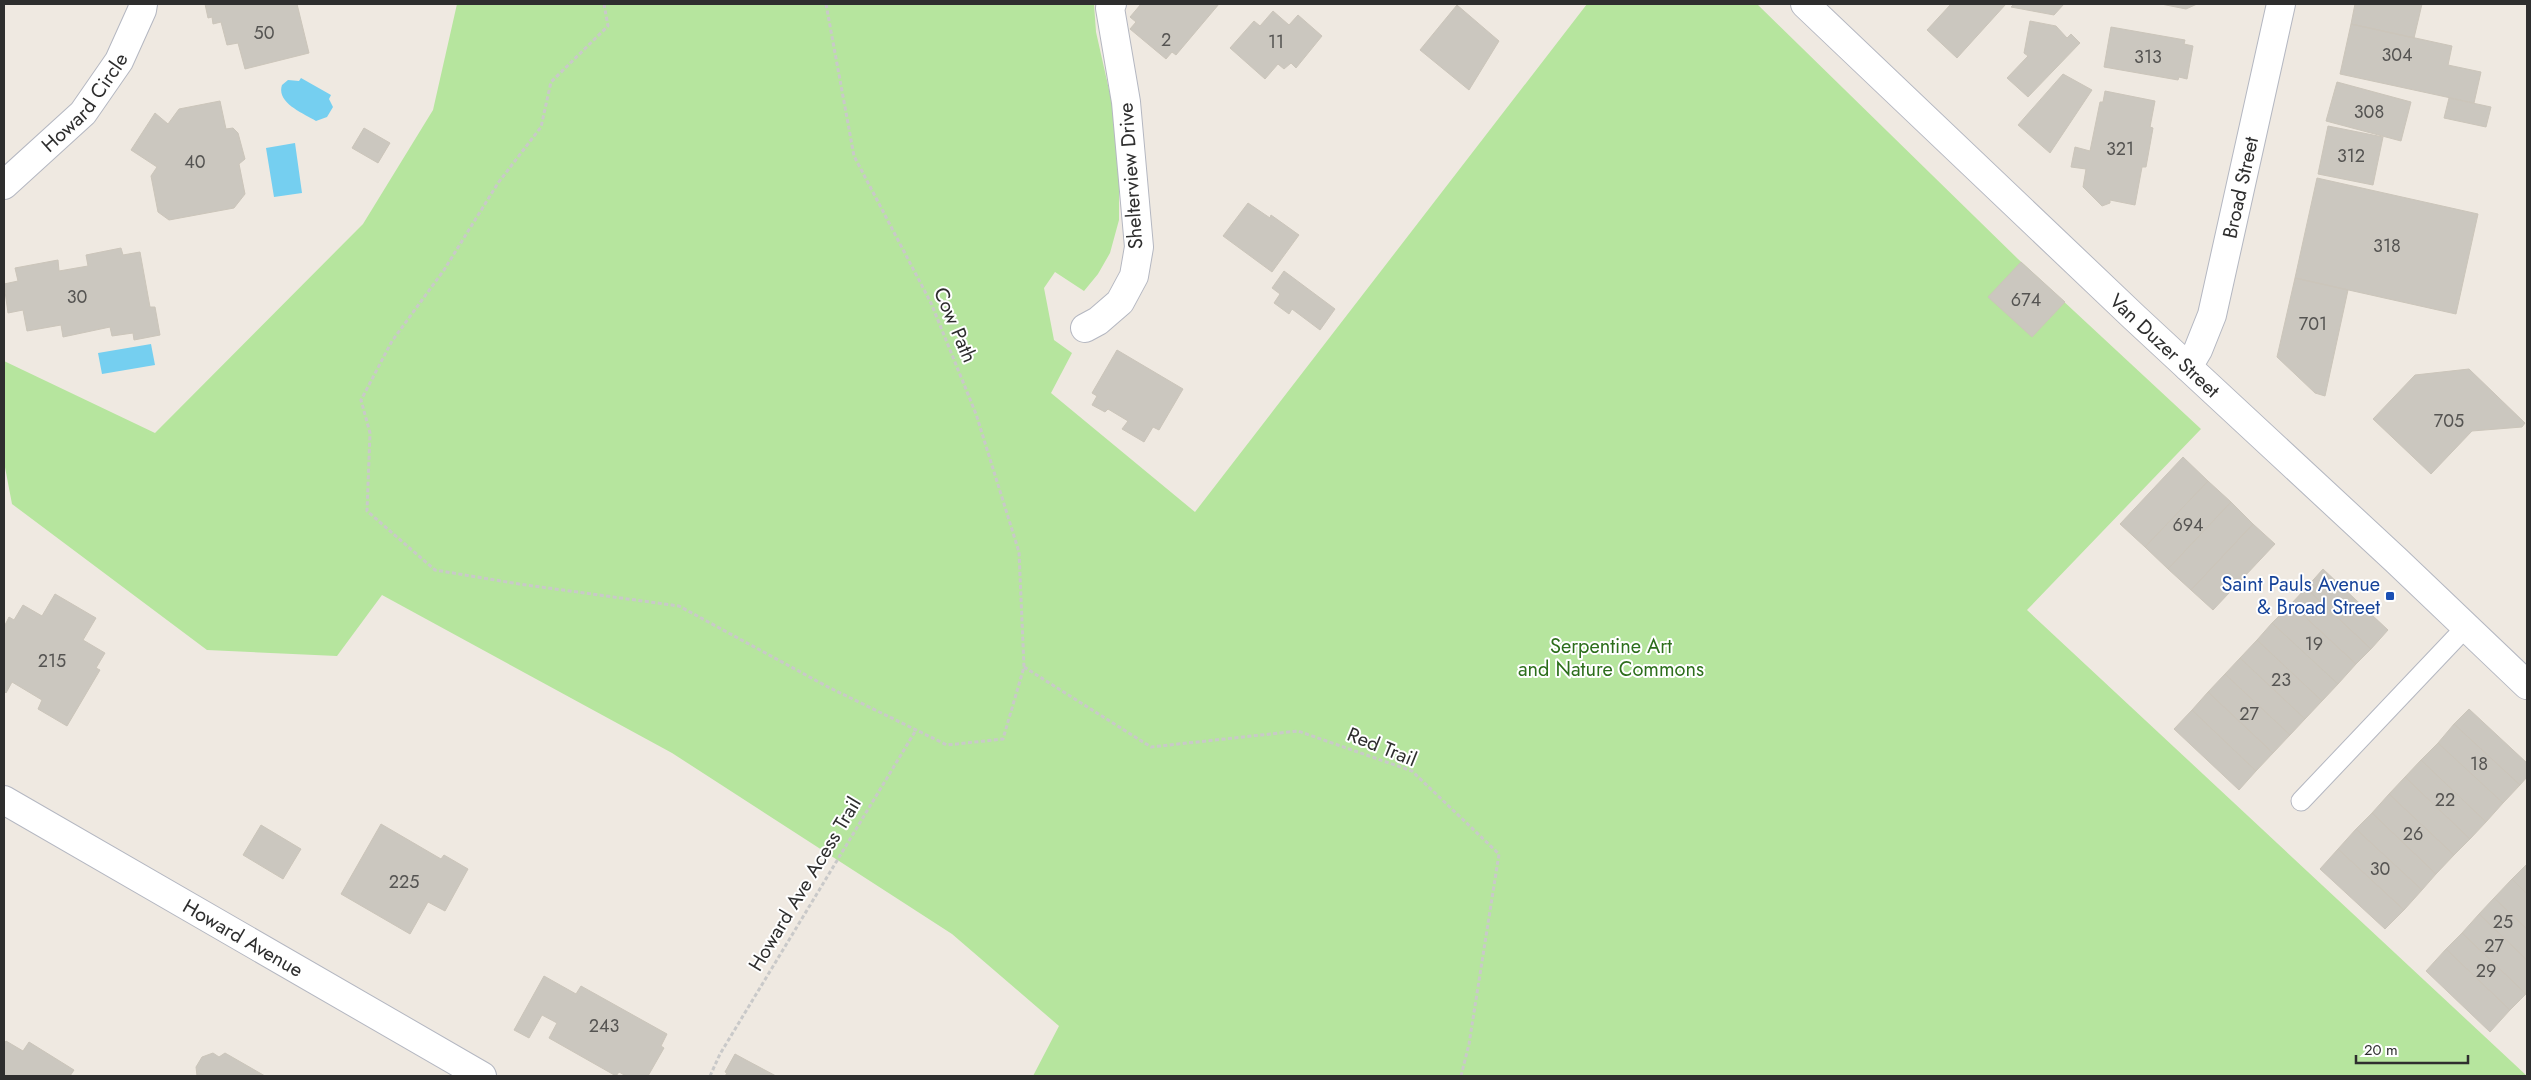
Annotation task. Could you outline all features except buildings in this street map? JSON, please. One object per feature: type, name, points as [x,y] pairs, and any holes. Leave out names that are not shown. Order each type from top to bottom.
[{"type":"street","name":"Howard Circle","points":[[4,185],[83,113],[119,61],[142,10],[142,4]]},
{"type":"street","name":"Shelterview Drive","points":[[1085,328],[1098,321],[1120,302],[1134,276],[1139,247],[1126,102],[1110,8],[1112,4]]},
{"type":"street","name":"Van Duzer Street","points":[[1805,4],[2527,686]]},
{"type":"street","name":"Broad Street","points":[[2188,367],[2198,350],[2212,315],[2281,4]]},
{"type":"street","name":"Howard Avenue","points":[[4,800],[482,1076]]},
{"type":"lane","points":[[2301,801],[2466,627]]},
{"type":"path","points":[[604,4],[608,26],[551,82],[542,127],[498,183],[444,270],[392,341],[361,400],[370,434],[367,511],[435,570],[519,584],[679,606],[828,687],[916,730]]},
{"type":"path","name":"Cow Path","points":[[826,4],[854,156],[935,312],[976,414],[1019,552],[1024,667],[1003,739],[947,745],[916,730]]},
{"type":"path","name":"Red Trail","points":[[1024,667],[1151,747],[1298,731],[1412,771],[1499,854],[1470,1044],[1461,1076]]},
{"type":"path","name":"Howard Ave Acess Trail","points":[[710,1076],[720,1054],[916,730]]},
{"type":"green space","name":"Serpentine Art and Nature Commons","points":[[457,4],[1094,4],[1096,32],[1112,103],[1119,163],[1119,220],[1110,253],[1098,274],[1084,291],[1055,272],[1044,288],[1054,340],[1072,353],[1051,393],[1195,512],[1587,4],[1757,4],[2018,259],[2201,429],[2027,610],[2527,1076],[1033,1076],[1059,1026],[952,934],[672,753],[382,595],[337,656],[207,650],[12,504],[4,462],[4,361],[155,433],[363,224],[433,110]]},
{"type":"water","points":[[301,78],[331,95],[329,99],[333,107],[327,117],[316,121],[292,107],[283,97],[282,85],[288,80],[299,81]]},
{"type":"water","points":[[295,143],[302,193],[274,197],[266,148]]},
{"type":"water","points":[[151,344],[155,365],[102,374],[98,353]]},
{"type":"place","name":"Saint Pauls Avenue & Broad Street","points":[[2390,596]]}]
